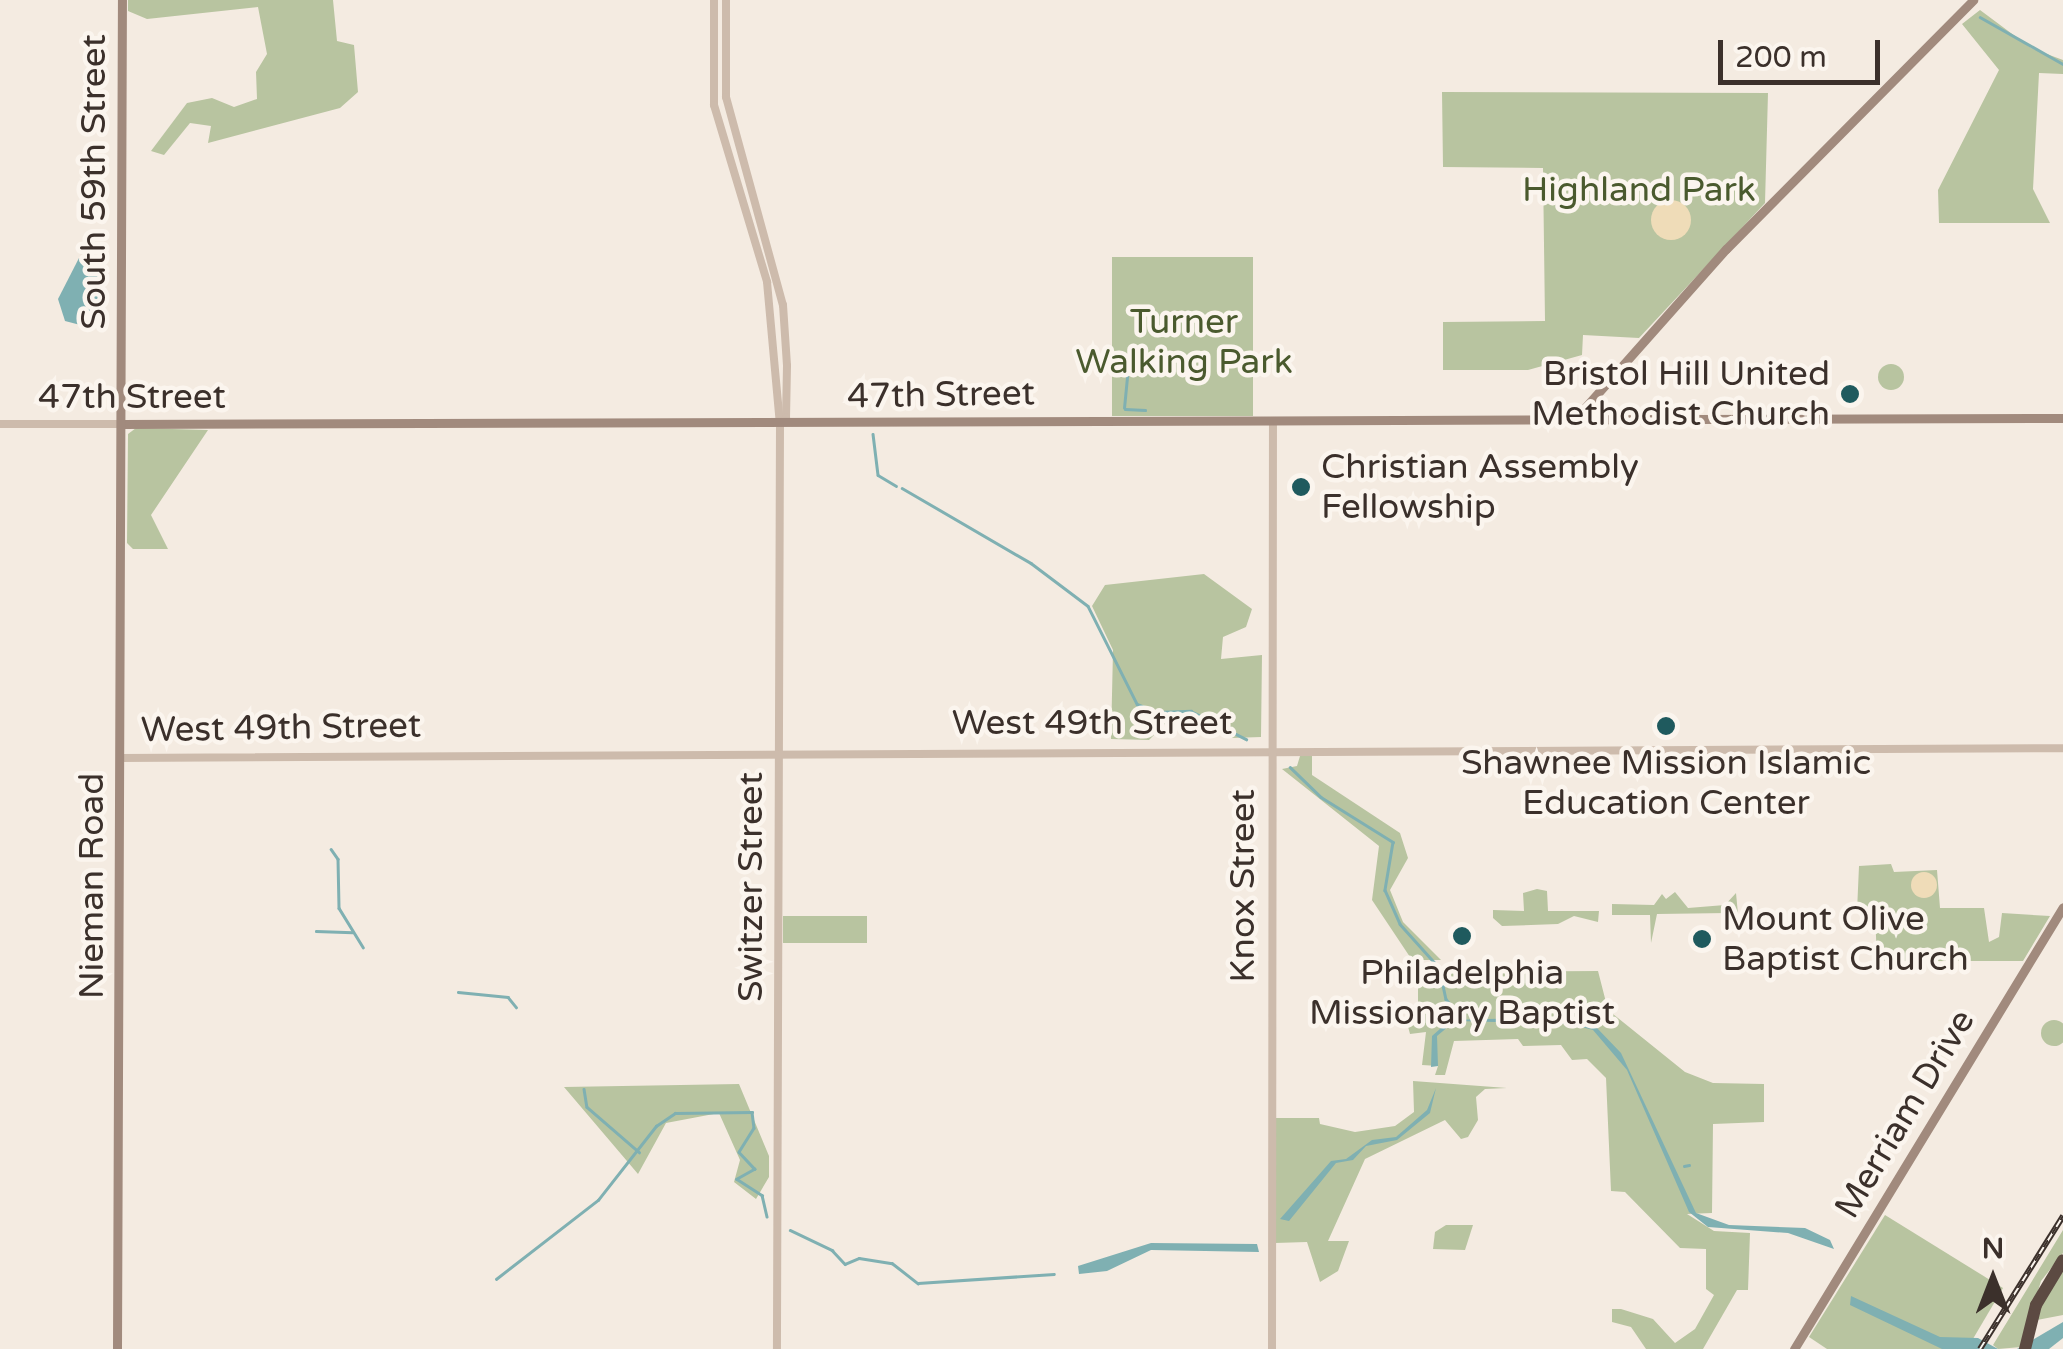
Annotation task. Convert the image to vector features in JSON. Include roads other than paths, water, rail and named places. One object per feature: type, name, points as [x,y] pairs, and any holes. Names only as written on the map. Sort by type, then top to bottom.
[{"type":"highway","points":[[2025,1349],[2033,1316],[2063,1260]]},
{"type":"main road","name":"South 59th Street","points":[[121,424],[122,0]]},
{"type":"main road","points":[[1574,420],[1726,250],[1973,0]]},
{"type":"main road","points":[[1592,400],[1597,420]]},
{"type":"main road","name":"47th Street","points":[[121,424],[2063,418]]},
{"type":"main road","name":"Nieman Road","points":[[117,1349],[121,424]]},
{"type":"main road","name":"Merriam Drive","points":[[1794,1349],[2063,907]]},
{"type":"street","points":[[714,0],[709,53],[714,105],[767,282],[780,424]]},
{"type":"street","points":[[726,0],[726,97],[783,305],[788,366],[786,418],[780,424]]},
{"type":"street","name":"Knox Street","points":[[1272,1349],[1274,422]]},
{"type":"street","name":"47th Street","points":[[0,424],[121,424]]},
{"type":"street","name":"Switzer Street","points":[[776,1349],[780,424]]},
{"type":"street","name":"West 49th Street","points":[[120,758],[779,750],[2063,748]]},
{"type":"water","points":[[79,258],[102,278],[101,312],[88,327],[65,321],[58,299]]},
{"type":"water","points":[[1565,1017],[1596,1027],[1621,1053],[1696,1213],[1729,1225],[1805,1228],[1830,1240],[1834,1249],[1788,1233],[1708,1227],[1689,1212],[1627,1070],[1593,1030],[1570,1024],[1455,1021],[1437,1036],[1438,1066],[1431,1067],[1432,1036],[1450,1020]]},
{"type":"water","points":[[1436,1088],[1430,1113],[1397,1140],[1366,1146],[1353,1160],[1336,1163],[1289,1221],[1280,1219],[1331,1161],[1346,1159],[1372,1140],[1396,1137],[1427,1110]]},
{"type":"water","points":[[1151,1243],[1257,1244],[1259,1252],[1151,1250],[1107,1271],[1079,1274],[1078,1266]]},
{"type":"water","points":[[1851,1296],[1940,1337],[1978,1338],[1998,1349],[1942,1349],[1850,1305]]},
{"type":"water","points":[[2063,1322],[2063,1338],[2049,1349],[2017,1349]]},
{"type":"waterway","points":[[1980,17],[2063,64]]},
{"type":"waterway","points":[[1124,408],[1128,367]]},
{"type":"waterway","points":[[1125,409],[1145,410]]},
{"type":"waterway","points":[[873,434],[878,475],[896,486]]},
{"type":"waterway","points":[[902,488],[1031,563],[1088,606],[1137,704],[1157,712],[1191,711],[1246,739]]},
{"type":"waterway","points":[[1290,767],[1321,797],[1393,842],[1385,890],[1400,924],[1434,962]]},
{"type":"waterway","points":[[331,849],[338,859],[339,908],[363,947]]},
{"type":"waterway","points":[[316,931],[352,932]]},
{"type":"waterway","points":[[1441,976],[1446,999],[1461,1018]]},
{"type":"waterway","points":[[458,992],[508,997],[516,1007]]},
{"type":"waterway","points":[[584,1089],[587,1107],[639,1152]]},
{"type":"waterway","points":[[496,1279],[598,1200],[656,1126],[675,1113],[752,1112],[754,1128],[739,1152],[755,1169],[737,1179],[762,1195],[767,1216]]},
{"type":"waterway","points":[[1684,1166],[1689,1165]]},
{"type":"waterway","points":[[790,1230],[832,1250],[845,1264],[859,1258],[892,1263],[918,1283],[1054,1274]]},
{"type":"railway","points":[[1980,1349],[2063,1216]]},
{"type":"place","name":"Bristol Hill United Methodist Church","points":[[1850,394]]},
{"type":"place","name":"Christian Assembly Fellowship","points":[[1301,487]]},
{"type":"place","name":"Shawnee Mission Islamic Education Center","points":[[1666,726]]},
{"type":"place","name":"Philadelphia Missionary Baptist","points":[[1462,936]]},
{"type":"place","name":"Mount Olive Baptist Church","points":[[1702,939]]},
{"type":"park label","name":"Highland Park","points":[[1639,190]]},
{"type":"park label","name":"Turner Walking Park","points":[[1184,342]]}]
